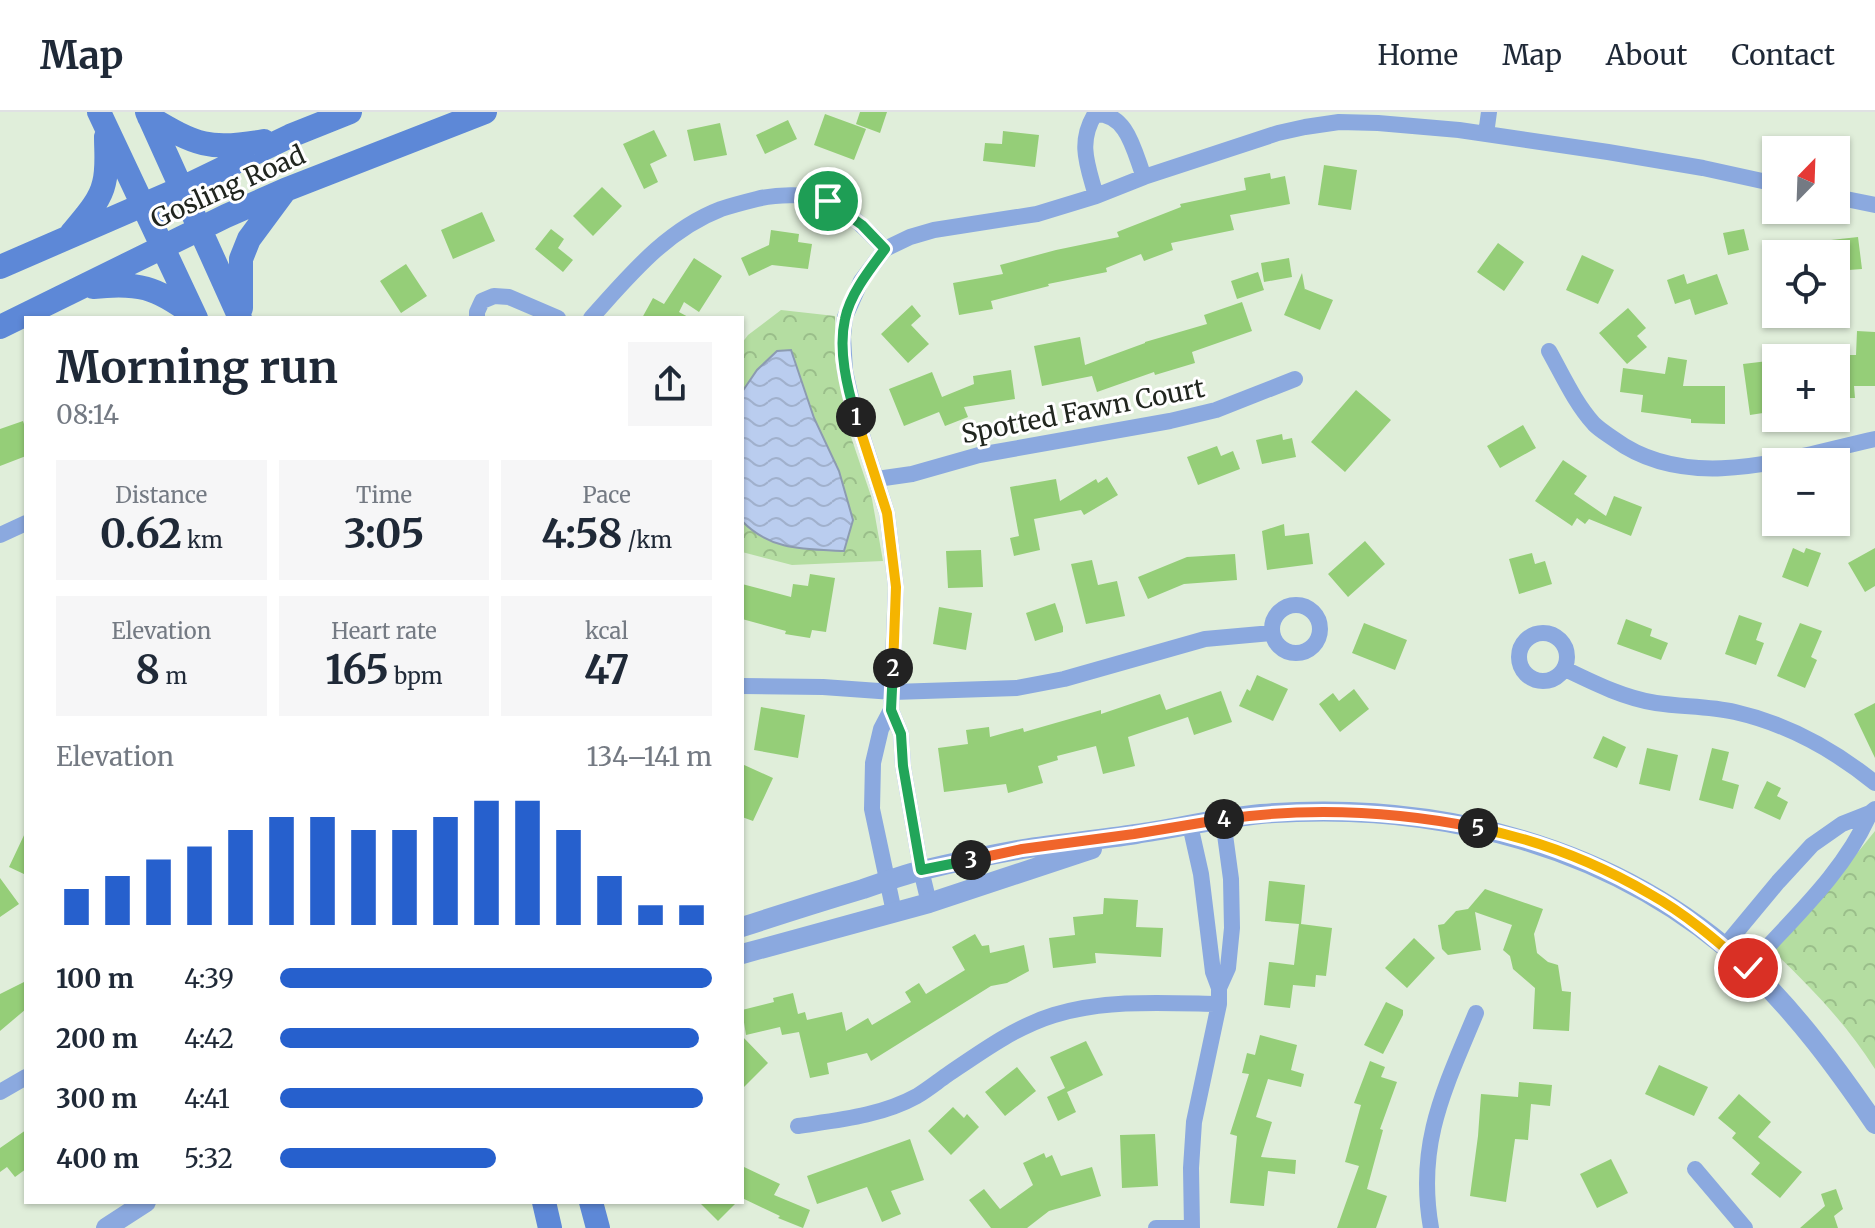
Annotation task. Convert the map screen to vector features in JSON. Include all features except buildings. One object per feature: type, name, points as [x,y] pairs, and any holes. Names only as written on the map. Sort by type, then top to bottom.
[{"type":"main road","name":"Gosling Road","points":[[0,267],[350,112]]},
{"type":"main road","name":"Gosling Road","points":[[0,327],[285,190],[485,112]]},
{"type":"main road","points":[[148,115],[181,136],[203,145],[241,145],[290,136]]},
{"type":"main road","points":[[148,115],[240,316]]},
{"type":"main road","points":[[103,119],[195,316]]},
{"type":"main road","points":[[70,235],[104,187],[107,163],[103,119]]},
{"type":"main road","points":[[241,316],[241,259],[249,239],[285,190]]},
{"type":"main road","points":[[75,290],[115,285],[144,286],[168,297],[193,316]]},
{"type":"main road","points":[[544,1204],[550,1228]]},
{"type":"main road","points":[[592,1204],[598,1228]]},
{"type":"street","points":[[1459,130],[1461,112]]},
{"type":"street","points":[[1486,134],[1489,112]]},
{"type":"street","points":[[1096,196],[1084,139],[1095,114],[1107,114],[1117,119],[1124,128],[1144,177]]},
{"type":"street","points":[[894,912],[872,809],[873,763],[881,729],[891,710],[893,692],[896,587],[887,513],[853,407],[845,371],[843,337],[845,317],[861,281],[885,249],[934,230],[1037,214],[1278,133],[1339,122],[1459,130],[1676,163],[1762,181]]},
{"type":"street","points":[[593,316],[636,268],[673,236],[721,209],[768,196],[791,195],[828,201],[862,225],[885,249]]},
{"type":"street","points":[[1850,200],[1875,205]]},
{"type":"street","points":[[477,316],[482,301],[494,296],[509,297],[553,316]]},
{"type":"street","points":[[1549,351],[1578,402],[1596,426],[1637,455],[1659,462],[1714,468],[1755,465],[1875,439]]},
{"type":"street","name":"Spotted Fawn Court","points":[[877,479],[912,474],[979,455],[1216,410],[1295,379]]},
{"type":"street","points":[[0,535],[24,524]]},
{"type":"street","points":[[744,686],[893,692],[1017,688],[1064,679],[1205,639],[1272,633]]},
{"type":"street","points":[[1565,669],[1631,697],[1654,703],[1731,711],[1782,726],[1813,740],[1875,783]]},
{"type":"street","points":[[891,710],[901,734],[903,766],[929,903]]},
{"type":"street","points":[[744,926],[921,870],[1022,849],[1258,814],[1321,811],[1414,817],[1500,833],[1577,858],[1651,894],[1683,915],[1748,968],[1805,1027],[1875,1124]]},
{"type":"street","points":[[1724,947],[1812,845],[1842,824],[1872,811]]},
{"type":"street","points":[[1748,968],[1822,885],[1860,836],[1872,811]]},
{"type":"street","points":[[1156,1228],[1192,1228],[1194,1122],[1219,996],[1228,968],[1232,928],[1231,879],[1223,820]]},
{"type":"street","points":[[1190,825],[1201,874],[1213,972],[1219,996]]},
{"type":"street","points":[[744,953],[929,903],[1134,834]]},
{"type":"street","points":[[798,1126],[897,1105],[917,1096],[987,1048],[1054,1015],[1090,1007],[1219,996]]},
{"type":"street","points":[[1431,1228],[1428,1151],[1433,1125],[1476,1013]]},
{"type":"street","points":[[0,1092],[24,1078]]},
{"type":"street","points":[[1695,1169],[1745,1228]]},
{"type":"street","points":[[118,1225],[144,1204]]},
{"type":"green space","points":[[781,310],[835,316],[835,360],[850,434],[872,499],[883,561],[792,565],[744,553],[744,340]]},
{"type":"green space","points":[[1875,831],[1875,1069],[1827,1006],[1772,950],[1820,899]]},
{"type":"water","points":[[791,350],[814,418],[839,471],[853,520],[844,551],[802,549],[777,543],[744,523],[744,389],[757,370],[777,351]]},
{"type":"route","points":[[828,201],[862,225],[885,249],[861,281],[845,317],[843,337],[845,371],[853,407],[887,513],[896,587],[891,710],[901,734],[903,766],[921,870],[1022,849],[1258,814],[1321,811],[1414,817],[1500,833],[1577,858],[1615,875],[1683,915],[1748,968]]}]
